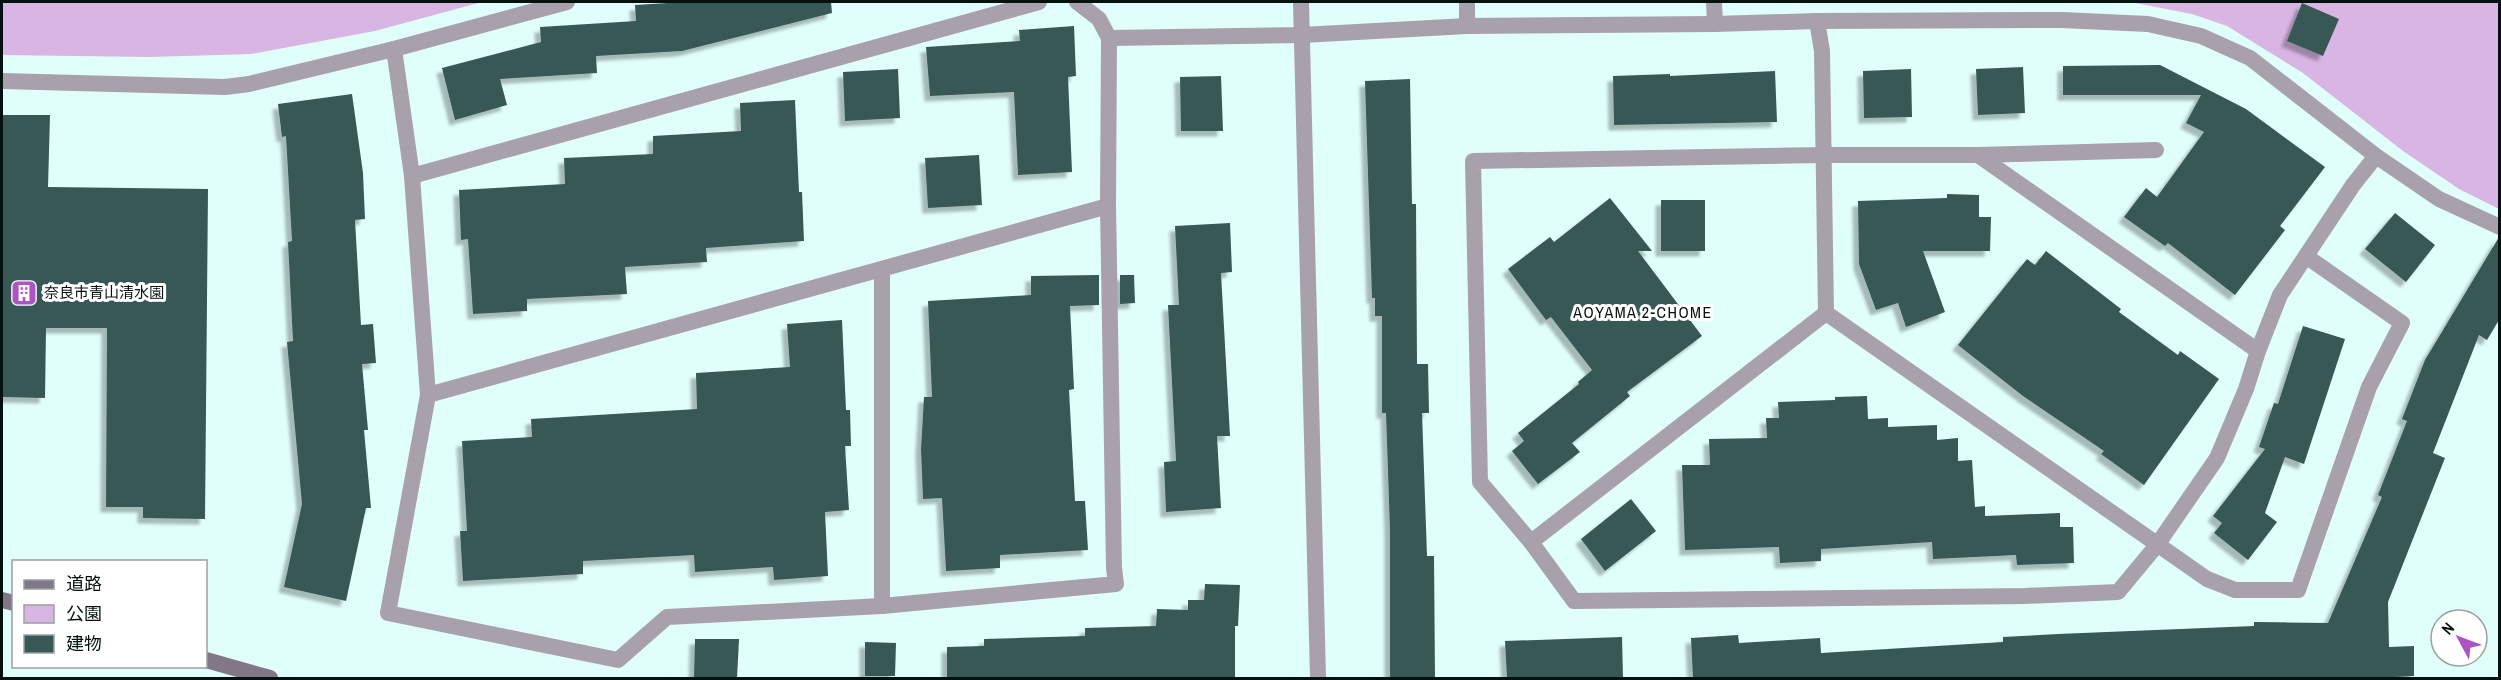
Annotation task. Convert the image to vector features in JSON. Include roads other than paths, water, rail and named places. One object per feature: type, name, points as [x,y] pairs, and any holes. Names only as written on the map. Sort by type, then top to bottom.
[{"type":"main road","points":[[207,660],[270,678]]},
{"type":"street","points":[[2,81],[225,87],[249,84],[394,50],[567,2]]},
{"type":"street","points":[[412,176],[1039,2]]},
{"type":"street","points":[[394,50],[412,176],[428,395],[388,613],[618,660],[667,617],[882,606],[1116,584],[1113,556],[1108,206],[1109,38],[1099,19],[1077,2]]},
{"type":"street","points":[[1301,2],[1318,678]]},
{"type":"street","points":[[1467,2],[1467,26]]},
{"type":"street","points":[[1714,2],[1715,24]]},
{"type":"street","points":[[1109,38],[1302,35],[1467,26],[1817,21],[2062,20],[2148,24],[2201,36],[2250,58],[2376,156],[2439,199],[2499,227]]},
{"type":"street","points":[[1817,21],[1822,51],[1826,313]]},
{"type":"street","points":[[2156,150],[1978,155],[1824,155],[1473,161],[1480,482],[1531,542],[1574,601],[2025,596],[2118,592],[2157,545],[2217,458],[2246,388],[2280,295],[2353,185],[2376,156]]},
{"type":"street","points":[[1978,155],[2258,351]]},
{"type":"street","points":[[428,395],[1108,206]]},
{"type":"street","points":[[1826,313],[2207,579],[2235,590],[2298,590],[2369,387],[2402,324],[2307,257]]},
{"type":"street","points":[[882,270],[882,606]]},
{"type":"street","points":[[1531,542],[1826,313]]},
{"type":"place","name":"奈良市青山清水園","points":[[24,293]]},
{"type":"district","name":"AOYAMA 2-CHOME","points":[[1643,312]]}]
